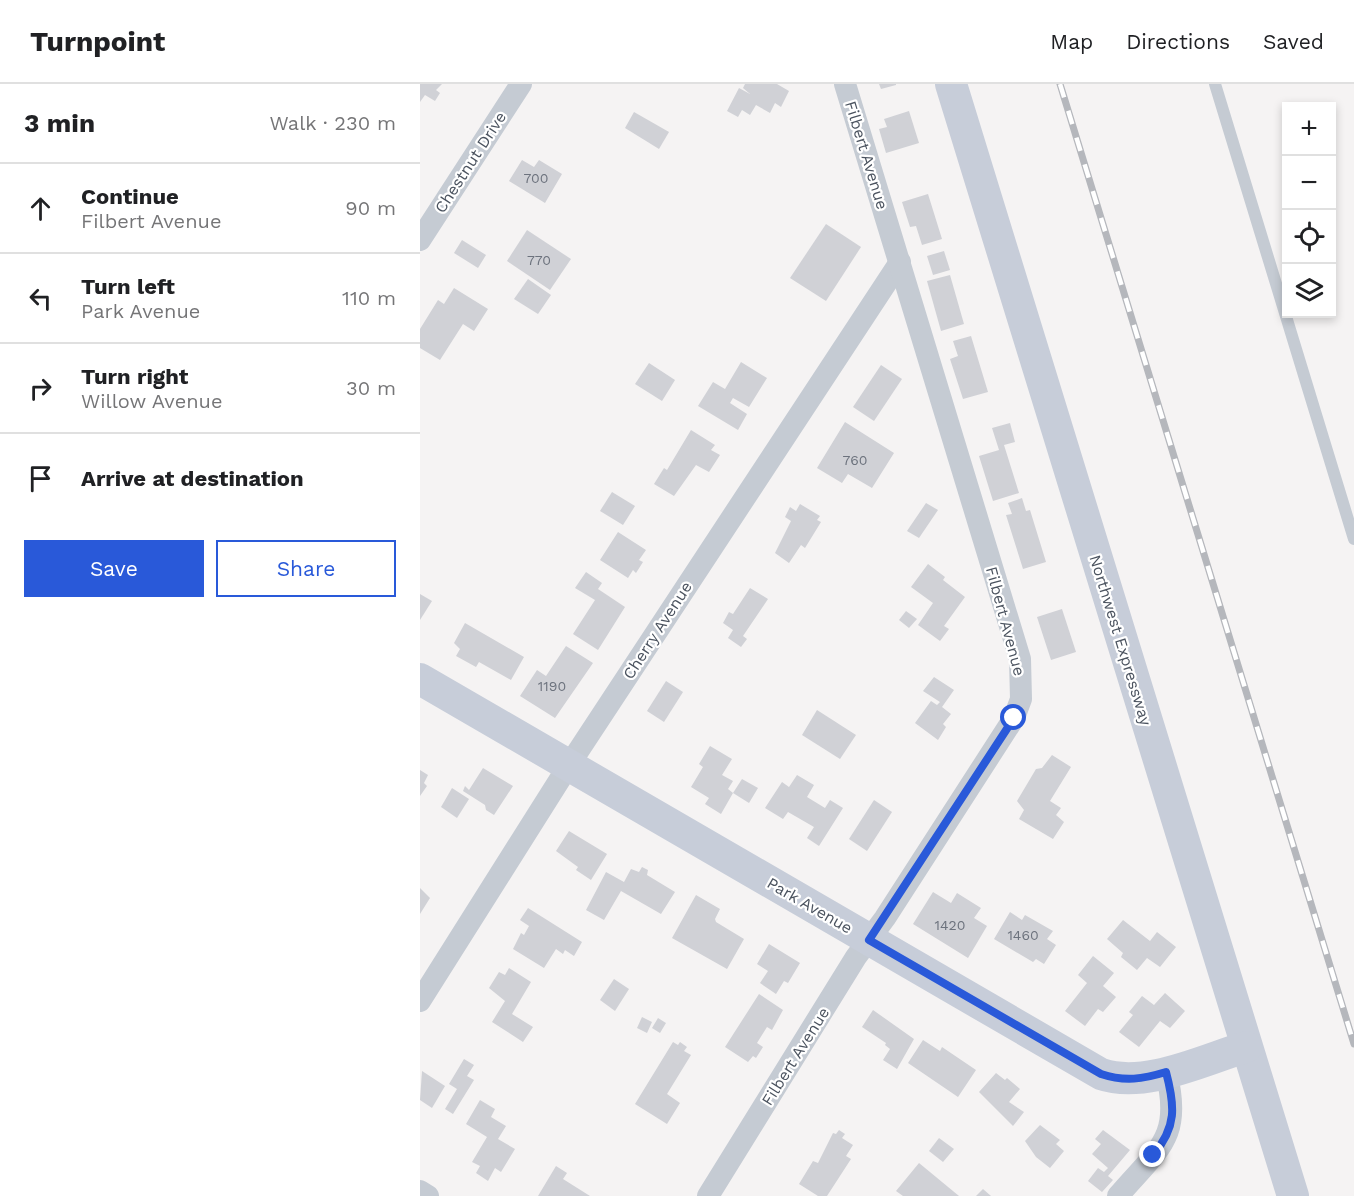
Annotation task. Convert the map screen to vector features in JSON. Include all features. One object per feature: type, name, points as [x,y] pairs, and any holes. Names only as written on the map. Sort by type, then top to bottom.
[{"type":"main road","name":"Northwest Expressway","points":[[951,84],[1293,1196]]},
{"type":"main road","name":"Park Avenue","points":[[420,679],[1101,1074],[1115,1079],[1136,1080],[1246,1047]]},
{"type":"street","name":"Chestnut Drive","points":[[420,240],[521,84]]},
{"type":"street","name":"Filbert Avenue","points":[[708,1196],[869,940],[1014,718],[1021,699],[1020,659],[845,84]]},
{"type":"street","name":"Cherry Avenue","points":[[420,1001],[569,765],[900,262]]},
{"type":"street","points":[[1118,1196],[1166,1140],[1173,1100],[1166,1072]]},
{"type":"street","points":[[420,1191],[428,1196]]},
{"type":"lane","points":[[1215,84],[1354,539]]},
{"type":"building","points":[[420,84],[442,84],[436,90],[440,93],[435,101],[425,95],[420,102]]},
{"type":"building","points":[[745,84],[777,84],[789,91],[781,107],[775,103],[770,113],[756,105],[750,115],[742,110],[738,117],[727,111],[739,88],[750,94],[743,88]]},
{"type":"building","points":[[879,84],[896,84],[896,85],[881,89]]},
{"type":"building","points":[[909,111],[919,143],[886,153],[879,129],[887,127],[884,119]]},
{"type":"building","points":[[634,112],[669,132],[659,149],[625,128]]},
{"type":"building","points":[[522,160],[534,167],[539,160],[562,174],[545,203],[509,181]]},
{"type":"building","points":[[928,194],[942,239],[922,245],[916,226],[910,227],[902,202]]},
{"type":"building","points":[[826,224],[861,247],[826,301],[790,278]]},
{"type":"building","points":[[527,230],[571,259],[550,290],[507,261]]},
{"type":"building","points":[[462,240],[486,255],[478,268],[454,253]]},
{"type":"building","points":[[944,251],[950,270],[933,275],[927,256]]},
{"type":"building","points":[[950,275],[964,324],[941,331],[927,281]]},
{"type":"building","points":[[528,279],[551,295],[538,314],[514,299]]},
{"type":"building","points":[[454,288],[488,309],[474,331],[463,324],[440,360],[420,348],[420,329],[438,300],[444,304]]},
{"type":"building","points":[[971,336],[988,392],[963,399],[950,359],[958,356],[953,341]]},
{"type":"building","points":[[741,362],[767,378],[749,407],[733,398],[730,403],[747,414],[738,430],[698,406],[713,382],[725,389]]},
{"type":"building","points":[[649,363],[675,380],[662,401],[635,384]]},
{"type":"building","points":[[881,365],[902,379],[874,421],[853,407]]},
{"type":"building","points":[[845,422],[894,453],[872,488],[848,474],[842,483],[817,468]]},
{"type":"building","points":[[1010,423],[1015,442],[1004,445],[1019,493],[993,501],[979,456],[999,450],[992,428]]},
{"type":"building","points":[[691,430],[715,445],[711,450],[720,455],[709,472],[696,465],[674,496],[654,484],[664,468],[667,470]]},
{"type":"building","points":[[612,492],[635,506],[623,525],[600,511]]},
{"type":"building","points":[[1022,498],[1026,511],[1030,510],[1046,562],[1023,569],[1006,515],[1012,514],[1008,503]]},
{"type":"building","points":[[926,503],[938,510],[919,538],[907,531]]},
{"type":"building","points":[[800,504],[820,516],[817,520],[821,522],[805,548],[801,545],[789,563],[775,553],[791,521],[785,517],[790,507],[796,511]]},
{"type":"building","points":[[618,532],[646,550],[639,560],[643,562],[636,573],[633,570],[628,578],[600,560]]},
{"type":"building","points":[[928,564],[945,577],[943,580],[965,597],[944,626],[949,629],[940,641],[918,625],[933,603],[911,587]]},
{"type":"building","points":[[586,572],[602,583],[598,589],[625,607],[598,650],[573,634],[595,600],[575,588]]},
{"type":"building","points":[[750,588],[768,599],[743,636],[747,639],[741,647],[728,638],[733,630],[723,623],[729,612],[733,614]]},
{"type":"building","points":[[420,594],[432,601],[420,620]]},
{"type":"building","points":[[1062,609],[1076,652],[1051,660],[1037,617]]},
{"type":"building","points":[[906,611],[917,619],[909,628],[899,620]]},
{"type":"building","points":[[465,623],[524,657],[511,680],[479,662],[476,667],[456,656],[460,649],[454,643]]},
{"type":"building","points":[[566,646],[593,663],[555,718],[520,696],[537,670],[546,676]]},
{"type":"building","points":[[934,677],[954,690],[942,707],[951,714],[943,724],[946,727],[938,740],[915,723],[931,701],[937,705],[940,702],[923,691]]},
{"type":"building","points":[[666,681],[683,692],[664,722],[647,711]]},
{"type":"building","points":[[817,710],[856,735],[840,759],[802,735]]},
{"type":"building","points":[[710,746],[732,759],[722,775],[733,781],[728,789],[733,793],[721,814],[705,804],[709,798],[691,787],[703,767],[699,764]]},
{"type":"building","points":[[1052,755],[1071,767],[1050,801],[1061,808],[1056,815],[1064,822],[1053,839],[1019,819],[1024,810],[1017,801],[1036,769],[1042,768]]},
{"type":"building","points":[[483,768],[513,786],[494,815],[486,810],[485,805],[463,791],[465,786],[469,790]]},
{"type":"building","points":[[420,770],[428,775],[424,783],[427,786],[420,796]]},
{"type":"building","points":[[797,775],[814,785],[807,797],[825,808],[830,800],[843,808],[819,846],[807,838],[814,827],[788,812],[783,819],[765,808],[782,782],[789,787]]},
{"type":"building","points":[[742,779],[758,788],[749,803],[733,793]]},
{"type":"building","points":[[452,788],[469,799],[457,818],[441,807]]},
{"type":"building","points":[[874,800],[892,812],[867,851],[849,839]]},
{"type":"building","points":[[569,831],[607,854],[591,880],[576,870],[578,867],[556,851]]},
{"type":"building","points":[[642,867],[648,870],[647,875],[675,892],[661,914],[621,891],[604,920],[586,910],[606,872],[624,882],[631,869],[639,872]]},
{"type":"building","points":[[420,888],[430,898],[420,914]]},
{"type":"building","points":[[933,892],[951,903],[957,893],[981,908],[974,918],[987,926],[968,958],[913,924]]},
{"type":"building","points":[[696,895],[720,909],[715,919],[716,922],[744,939],[727,969],[672,938]]},
{"type":"building","points":[[528,908],[582,942],[574,956],[565,950],[563,954],[556,949],[544,968],[513,949],[521,933],[524,935],[529,926],[520,920]]},
{"type":"building","points":[[1010,912],[1022,920],[1025,915],[1053,931],[1047,939],[1056,945],[1044,964],[1036,959],[1033,962],[994,939]]},
{"type":"building","points":[[1123,920],[1150,941],[1157,932],[1176,947],[1160,967],[1147,958],[1137,970],[1121,957],[1123,953],[1107,939]]},
{"type":"building","points":[[769,944],[800,963],[788,983],[784,981],[776,994],[760,983],[768,971],[757,964]]},
{"type":"building","points":[[1093,956],[1114,973],[1103,986],[1116,997],[1103,1012],[1098,1009],[1085,1026],[1065,1011],[1087,983],[1078,975]]},
{"type":"building","points":[[509,968],[531,982],[512,1014],[533,1027],[523,1042],[492,1022],[505,1001],[489,988],[499,972],[505,975]]},
{"type":"building","points":[[614,979],[629,989],[615,1011],[600,1000]]},
{"type":"building","points":[[1165,993],[1185,1011],[1170,1028],[1160,1021],[1139,1047],[1119,1032],[1133,1015],[1129,1012],[1142,996],[1154,1005]]},
{"type":"building","points":[[759,994],[783,1010],[772,1030],[767,1027],[757,1043],[763,1047],[756,1058],[753,1056],[748,1062],[725,1047]]},
{"type":"building","points":[[873,1010],[914,1039],[897,1069],[883,1060],[890,1049],[885,1045],[886,1043],[862,1027]]},
{"type":"building","points":[[642,1017],[652,1022],[647,1033],[637,1028]]},
{"type":"building","points":[[658,1018],[666,1023],[660,1033],[652,1028]]},
{"type":"building","points":[[923,1040],[940,1051],[942,1047],[976,1070],[958,1097],[908,1063]]},
{"type":"building","points":[[673,1042],[678,1045],[680,1042],[687,1047],[684,1051],[691,1055],[667,1094],[680,1103],[667,1124],[635,1104]]},
{"type":"building","points":[[464,1059],[474,1065],[467,1076],[474,1080],[453,1114],[445,1109],[457,1089],[449,1084]]},
{"type":"building","points":[[422,1071],[445,1086],[432,1108],[420,1100]]},
{"type":"building","points":[[996,1073],[1005,1080],[1007,1078],[1020,1089],[1009,1102],[1024,1112],[1013,1126],[979,1092]]},
{"type":"building","points":[[480,1100],[495,1109],[491,1117],[506,1126],[498,1139],[515,1149],[501,1172],[495,1168],[488,1181],[476,1173],[480,1166],[472,1162],[487,1137],[466,1124]]},
{"type":"building","points":[[1040,1125],[1060,1140],[1056,1144],[1064,1151],[1050,1168],[1036,1157],[1025,1141]]},
{"type":"building","points":[[839,1130],[845,1134],[842,1138],[853,1145],[846,1156],[851,1159],[827,1196],[818,1196],[799,1184],[813,1161],[818,1163],[833,1133],[836,1134]]},
{"type":"building","points":[[1103,1130],[1130,1150],[1108,1176],[1113,1180],[1102,1192],[1088,1181],[1098,1168],[1104,1172],[1108,1168],[1092,1154],[1101,1144],[1095,1139]]},
{"type":"building","points":[[939,1138],[954,1149],[943,1162],[929,1151]]},
{"type":"building","points":[[919,1163],[959,1196],[903,1196],[896,1191]]},
{"type":"building","points":[[556,1166],[567,1173],[563,1179],[590,1196],[538,1196]]},
{"type":"building","points":[[983,1189],[991,1196],[976,1196]]},
{"type":"railway","points":[[1060,84],[1354,1044]]},
{"type":"route","points":[[1014,718],[869,940],[1101,1074],[1115,1079],[1136,1080],[1166,1072],[1173,1100],[1172,1118],[1166,1140],[1153,1155]]}]
